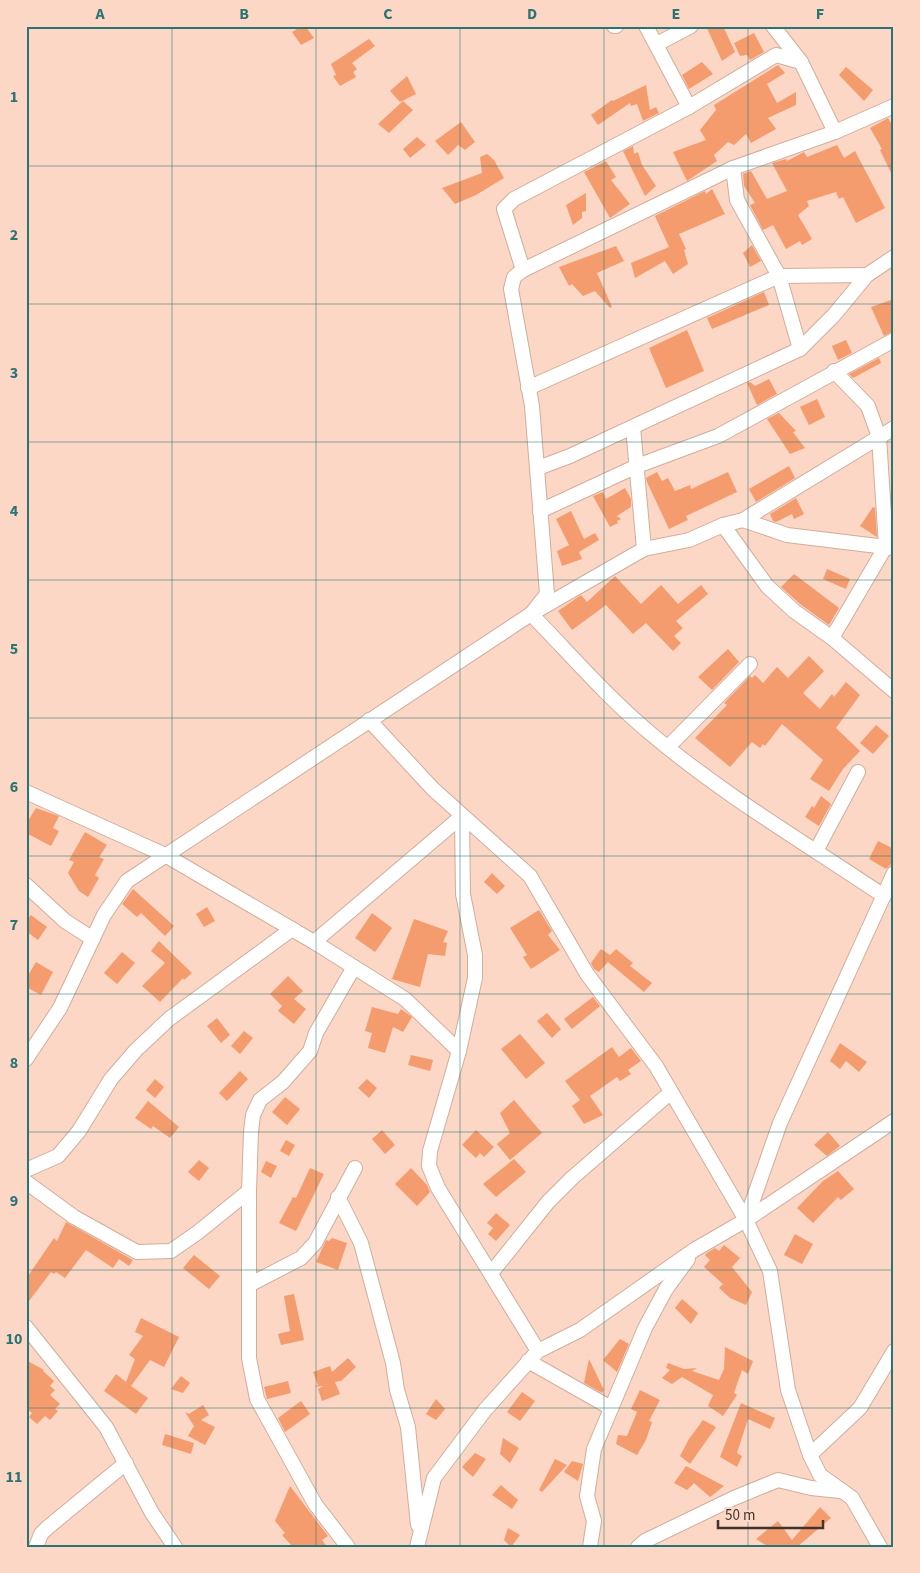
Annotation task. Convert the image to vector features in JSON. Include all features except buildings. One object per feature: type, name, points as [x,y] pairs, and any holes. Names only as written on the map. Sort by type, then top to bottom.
[{"type":"street","points":[[646,26],[689,107]]},
{"type":"street","points":[[657,44],[691,26]]},
{"type":"street","points":[[773,26],[801,62],[835,132]]},
{"type":"street","points":[[524,270],[504,209],[514,198],[689,107],[776,55],[801,62]]},
{"type":"street","points":[[532,614],[547,594],[538,468],[528,388],[511,289],[514,277],[524,270],[734,168],[835,132],[894,106]]},
{"type":"street","points":[[734,168],[736,200],[779,276],[800,350]]},
{"type":"street","points":[[538,468],[570,456],[800,350],[834,315],[867,275],[894,257]]},
{"type":"street","points":[[528,388],[779,276],[867,275]]},
{"type":"street","points":[[540,511],[637,466],[718,436],[834,371],[894,340]]},
{"type":"street","points":[[832,638],[890,547],[879,437],[868,406],[834,371]]},
{"type":"street","points":[[633,427],[644,549]]},
{"type":"street","points":[[27,1053],[60,1008],[104,915],[127,881],[532,614],[644,549],[689,540],[723,525],[743,520],[894,428]]},
{"type":"street","points":[[743,520],[787,535],[890,547]]},
{"type":"street","points":[[723,525],[767,586],[794,611],[832,638],[894,691]]},
{"type":"street","points":[[532,614],[615,702],[668,747],[715,784],[884,896]]},
{"type":"street","points":[[668,747],[750,664]]},
{"type":"street","points":[[369,720],[433,789],[530,876],[561,925],[588,974],[656,1066],[670,1094],[746,1220],[770,1271],[788,1390],[810,1455],[820,1476],[852,1498],[880,1547]]},
{"type":"street","points":[[816,851],[858,772]]},
{"type":"street","points":[[26,792],[165,855],[314,942],[405,999],[459,1051]]},
{"type":"street","points":[[314,942],[462,816]]},
{"type":"street","points":[[462,816],[463,894],[475,955],[475,978],[459,1051],[430,1151],[429,1166],[438,1188],[492,1272],[538,1351]]},
{"type":"street","points":[[746,1220],[780,1123],[894,873]]},
{"type":"street","points":[[26,884],[65,922],[93,939]]},
{"type":"street","points":[[26,1170],[58,1156],[79,1131],[111,1079],[136,1050],[169,1019],[292,929]]},
{"type":"street","points":[[348,1547],[315,1504],[257,1399],[249,1358],[248,1191],[253,1115],[260,1100],[283,1082],[310,1051],[316,1033],[354,967]]},
{"type":"street","points":[[492,1272],[548,1202],[566,1184],[670,1094]]},
{"type":"street","points":[[418,1540],[434,1478],[485,1410],[538,1351],[580,1330],[694,1250],[746,1220],[894,1121]]},
{"type":"street","points":[[249,1285],[301,1258],[315,1243],[355,1168]]},
{"type":"street","points":[[26,1182],[74,1217],[137,1252],[171,1251],[248,1191]]},
{"type":"street","points":[[338,1197],[361,1243],[393,1363],[397,1390],[408,1427],[418,1540]]},
{"type":"street","points":[[590,1547],[594,1522],[587,1496],[594,1449],[649,1321],[666,1289],[694,1250]]},
{"type":"street","points":[[26,1327],[106,1427],[152,1513],[175,1547]]},
{"type":"street","points":[[810,1455],[860,1408],[894,1351]]},
{"type":"street","points":[[528,1361],[611,1408]]},
{"type":"street","points":[[36,1547],[41,1534],[47,1528],[126,1463]]},
{"type":"street","points":[[638,1547],[645,1541],[734,1498],[778,1480],[810,1488],[841,1491]]}]
